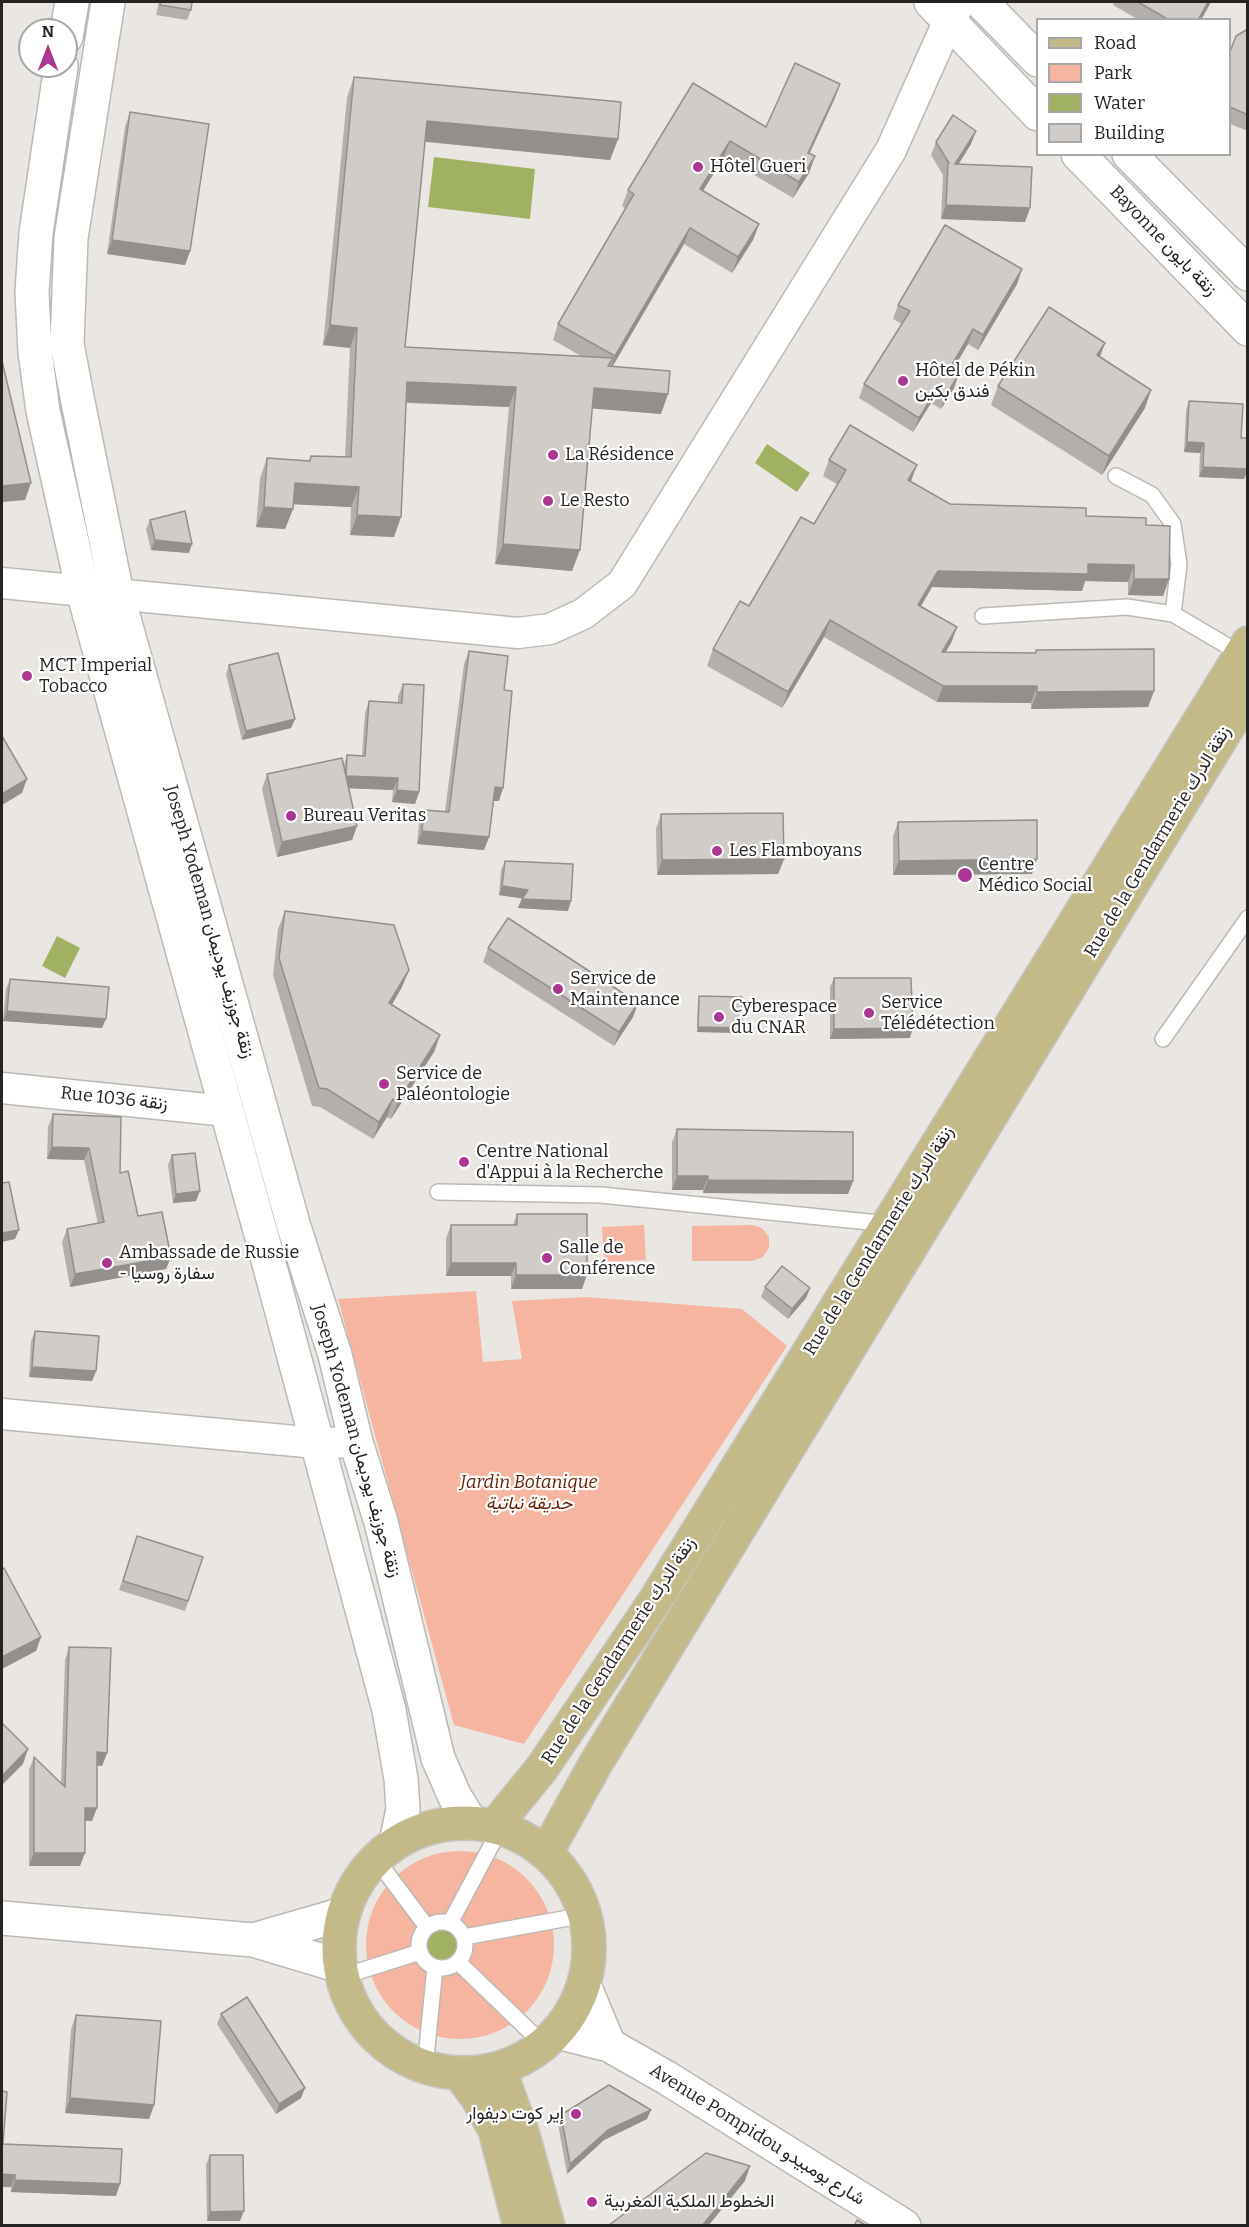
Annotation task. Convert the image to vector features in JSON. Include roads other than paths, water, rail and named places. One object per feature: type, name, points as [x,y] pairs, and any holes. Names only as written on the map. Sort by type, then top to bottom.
[{"type":"main road","name":"Rue de la Gendarmerie زنقة الدرك","points":[[488,1826],[542,1768],[656,1599],[890,1224],[1244,648]]},
{"type":"main road","name":"Rue de la Gendarmerie زنقة الدرك","points":[[546,1852],[596,1763],[1248,694]]},
{"type":"main road","points":[[488,1826],[533,1843],[546,1852],[575,1889],[585,1915],[589,1937],[589,1960],[584,1984],[575,2007],[550,2038],[536,2051],[500,2068],[459,2073],[425,2068],[402,2058],[381,2042],[363,2023],[350,2002],[341,1972],[338,1947],[343,1914],[356,1884],[386,1851],[432,1827],[488,1826]]},
{"type":"main road","points":[[500,2068],[522,2132],[548,2226]]},
{"type":"main road","points":[[459,2073],[477,2097],[495,2130],[520,2226]]},
{"type":"street","points":[[69,18],[72,2]]},
{"type":"street","name":"Joseph Yodeman زنقة جوزيف يوديمان","points":[[108,2],[71,238],[68,344],[117,594],[294,1227],[334,1355],[356,1442],[381,1521],[438,1758],[455,1797],[488,1826]]},
{"type":"street","points":[[981,2],[1036,58]]},
{"type":"street","points":[[2,583],[518,633],[550,629],[583,614],[622,584],[885,160],[947,8],[1035,107]]},
{"type":"street","name":"Joseph Yodeman زنقة جوزيف يوديمان","points":[[59,78],[36,233],[32,292],[35,352],[43,411],[83,591],[389,1710],[401,1779],[403,1809],[386,1851]]},
{"type":"street","name":"Bayonne زنقة بايون","points":[[1132,156],[1248,274]]},
{"type":"street","name":"Bayonne زنقة بايون","points":[[1100,162],[1248,329]]},
{"type":"street","name":"Rue 1036 زنقة","points":[[2,1088],[227,1111]]},
{"type":"street","points":[[2,1414],[317,1443],[356,1442]]},
{"type":"street","points":[[253,1940],[343,1914]]},
{"type":"street","points":[[2,1918],[253,1940],[341,1972]]},
{"type":"street","points":[[584,1984],[609,2045]]},
{"type":"street","name":"Avenue Pompidou شارع بومبيدو","points":[[550,2038],[609,2045],[667,2078],[904,2226]]},
{"type":"lane","points":[[1116,476],[1152,495],[1173,524],[1179,564],[1173,614]]},
{"type":"lane","points":[[983,616],[1127,606],[1173,614],[1244,648]]},
{"type":"lane","points":[[1163,1039],[1248,918]]},
{"type":"lane","points":[[438,1192],[601,1195],[890,1224]]},
{"type":"lane","points":[[450,1923],[488,1826]]},
{"type":"lane","points":[[386,1851],[427,1927]]},
{"type":"lane","points":[[465,1937],[585,1915]]},
{"type":"lane","points":[[434,1923],[450,1923],[457,1926],[465,1937],[464,1955],[458,1962],[443,1968],[435,1967],[429,1964],[420,1952],[421,1935],[427,1927],[434,1923]]},
{"type":"lane","points":[[341,1972],[420,1952]]},
{"type":"lane","points":[[458,1962],[550,2038]]},
{"type":"lane","points":[[425,2068],[435,1967]]},
{"type":"water","points":[[434,157],[535,169],[530,219],[428,207]]},
{"type":"water","points":[[767,444],[810,473],[797,492],[755,463]]},
{"type":"water","points":[[57,936],[80,948],[65,978],[42,966]]},
{"type":"water","points":[[443,1929],[454,1934],[459,1945],[454,1956],[443,1961],[432,1956],[427,1945],[432,1934]]},
{"type":"place","name":"Hôtel Gueri","points":[[698,167]]},
{"type":"place","name":"Hôtel de Pékin فندق بكين","points":[[903,381]]},
{"type":"place","name":"La Résidence","points":[[553,455]]},
{"type":"place","name":"Le Resto","points":[[548,501]]},
{"type":"place","name":"MCT Imperial Tobacco","points":[[27,676]]},
{"type":"place","name":"Bureau Veritas","points":[[291,816]]},
{"type":"place","name":"Les Flamboyans","points":[[717,851]]},
{"type":"place","name":"Centre Médico Social","points":[[965,875]]},
{"type":"place","name":"Service de Maintenance","points":[[558,989]]},
{"type":"place","name":"Service Télédétection","points":[[869,1013]]},
{"type":"place","name":"Cyberespace du CNAR","points":[[719,1017]]},
{"type":"place","name":"Service de Paléontologie","points":[[384,1084]]},
{"type":"place","name":"Centre National d'Appui à la Recherche","points":[[464,1162]]},
{"type":"place","name":"Salle de Conférence","points":[[547,1258]]},
{"type":"place","name":"Ambassade de Russie - سفارة روسيا","points":[[107,1263]]},
{"type":"place","name":"إير كوت ديفوار","points":[[576,2114]]},
{"type":"place","name":"الخطوط الملكية المغربية","points":[[592,2202]]},
{"type":"park label","name":"Jardin Botanique حديقة نباتية","points":[[529,1493]]}]
